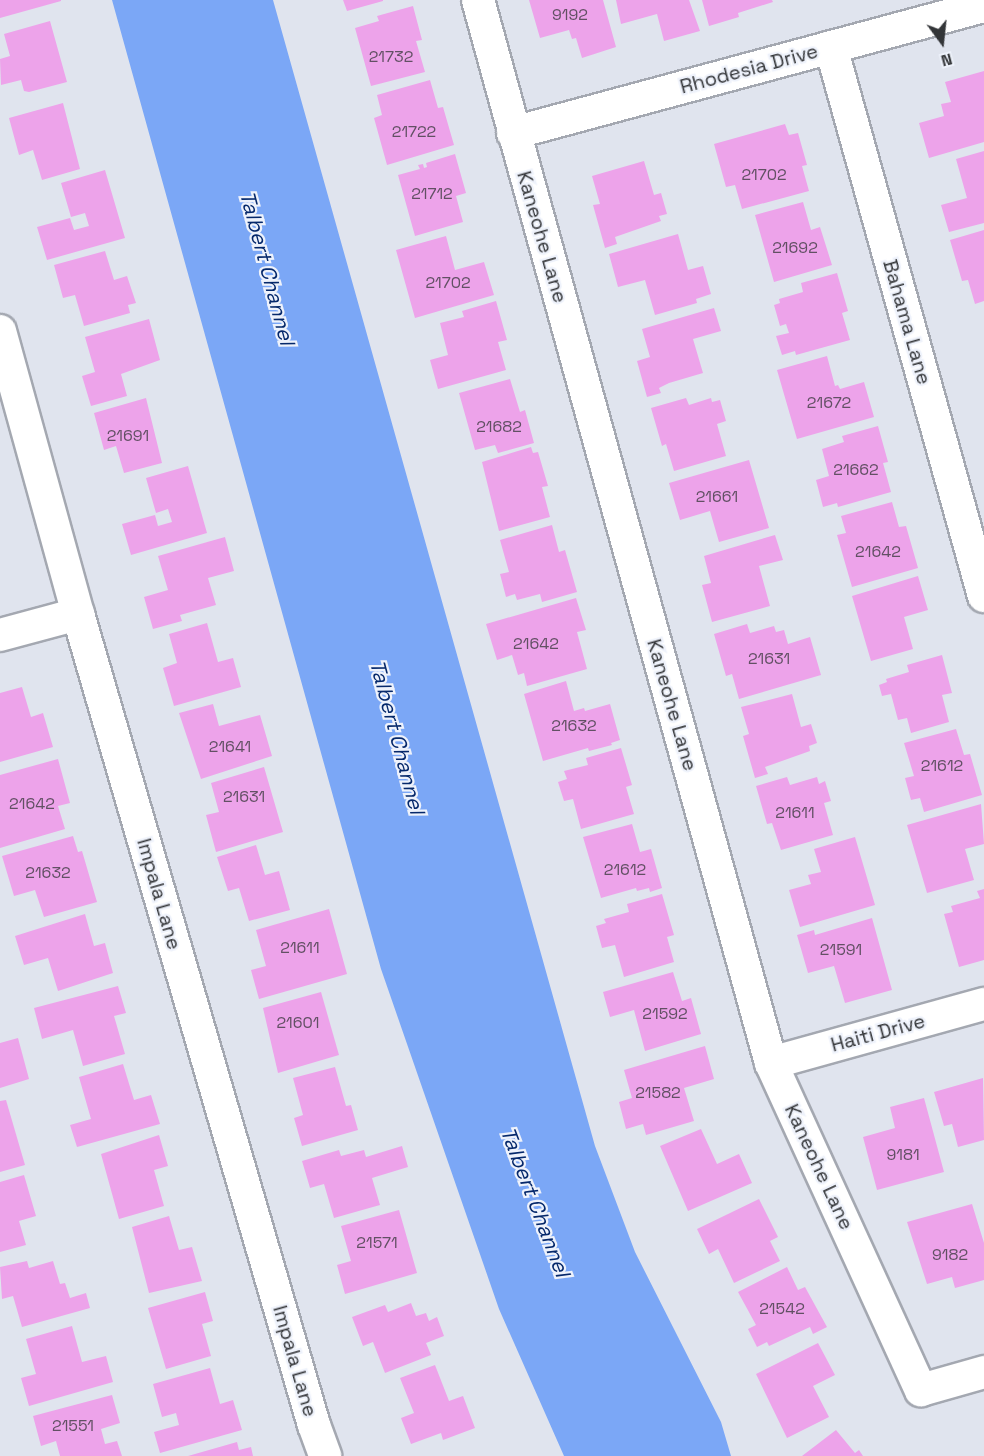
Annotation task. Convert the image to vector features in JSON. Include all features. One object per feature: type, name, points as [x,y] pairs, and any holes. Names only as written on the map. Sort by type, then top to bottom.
[{"type":"street","name":"Kaneohe Lane","points":[[478,0],[771,1063],[921,1389],[984,1372]]},
{"type":"street","name":"Rhodesia Drive","points":[[513,133],[984,6]]},
{"type":"street","name":"Bahama Lane","points":[[831,47],[984,596]]},
{"type":"street","name":"Impala Lane","points":[[0,331],[78,614],[314,1425],[326,1456]]},
{"type":"street","points":[[0,635],[78,614]]},
{"type":"street","name":"Haiti Drive","points":[[771,1063],[984,1004]]},
{"type":"water","name":"Talbert Channel","points":[[112,0],[273,0],[595,1146],[635,1252],[721,1422],[731,1456],[564,1456],[499,1309],[381,969]]},
{"type":"building","points":[[0,0],[61,0],[61,1],[0,18]]},
{"type":"building","points":[[343,0],[383,0],[383,1],[347,11]]},
{"type":"building","points":[[529,0],[603,0],[616,47],[582,58],[576,38],[572,39],[569,30],[540,38]]},
{"type":"building","points":[[616,0],[689,0],[700,31],[664,41],[657,14],[621,24]]},
{"type":"building","points":[[702,0],[772,0],[773,2],[738,13],[739,17],[709,26]]},
{"type":"building","points":[[413,6],[422,40],[416,41],[425,72],[371,86],[355,28],[379,21],[377,16]]},
{"type":"building","points":[[50,21],[67,82],[29,92],[24,91],[21,80],[1,85],[0,59],[10,56],[4,34]]},
{"type":"building","points":[[984,71],[984,142],[929,158],[919,123],[944,116],[941,104],[951,102],[945,82]]},
{"type":"building","points":[[430,80],[438,108],[443,107],[454,145],[387,165],[374,118],[382,115],[377,95]]},
{"type":"building","points":[[63,103],[80,169],[42,180],[33,150],[19,155],[9,118]]},
{"type":"building","points":[[785,124],[789,135],[798,133],[807,165],[802,166],[809,191],[742,209],[735,185],[726,187],[714,144]]},
{"type":"building","points":[[984,151],[984,223],[949,232],[941,205],[967,198],[956,159]]},
{"type":"building","points":[[455,154],[466,193],[456,196],[463,222],[415,236],[398,175],[420,169],[418,165],[423,164],[424,168],[427,167],[426,163]]},
{"type":"building","points":[[644,161],[654,195],[661,193],[667,214],[659,216],[661,221],[615,237],[617,244],[605,248],[593,205],[600,204],[592,176]]},
{"type":"building","points":[[105,170],[125,238],[47,260],[37,227],[70,218],[74,230],[89,226],[85,213],[71,217],[61,183]]},
{"type":"building","points":[[803,202],[811,230],[820,227],[832,265],[774,282],[755,215]]},
{"type":"building","points":[[984,230],[984,301],[975,304],[968,280],[962,281],[950,240]]},
{"type":"building","points":[[678,234],[688,270],[703,266],[711,294],[696,299],[697,303],[655,315],[645,280],[618,287],[609,254]]},
{"type":"building","points":[[446,236],[455,270],[484,262],[494,295],[415,318],[396,250]]},
{"type":"building","points":[[105,251],[114,280],[127,276],[136,303],[128,305],[130,313],[84,326],[75,295],[63,298],[54,265]]},
{"type":"building","points":[[837,273],[848,311],[842,313],[850,340],[796,355],[795,351],[782,355],[776,336],[789,333],[786,324],[780,326],[774,305],[780,303],[779,299],[803,292],[801,283]]},
{"type":"building","points":[[496,301],[507,340],[498,342],[506,370],[438,389],[430,360],[448,355],[440,323],[464,317],[462,311]]},
{"type":"building","points":[[714,308],[721,331],[693,339],[703,373],[669,383],[659,388],[661,393],[647,397],[637,361],[650,357],[642,329]]},
{"type":"building","points":[[149,319],[160,360],[121,374],[127,396],[91,406],[82,376],[95,372],[85,337]]},
{"type":"building","points":[[827,356],[835,386],[838,385],[840,389],[864,382],[874,417],[797,439],[777,370]]},
{"type":"building","points":[[510,379],[520,412],[525,410],[534,443],[498,453],[495,445],[475,450],[459,393]]},
{"type":"building","points":[[146,398],[162,463],[124,473],[116,446],[104,450],[94,413]]},
{"type":"building","points":[[686,398],[689,405],[711,398],[712,402],[720,400],[726,421],[717,424],[726,456],[674,471],[666,444],[662,446],[651,408]]},
{"type":"building","points":[[878,426],[888,462],[883,463],[891,492],[838,507],[837,503],[823,507],[816,480],[829,476],[822,449],[844,442],[842,436]]},
{"type":"building","points":[[531,447],[533,453],[538,452],[548,486],[542,487],[550,517],[499,531],[482,462]]},
{"type":"building","points":[[749,460],[769,528],[719,542],[710,511],[680,520],[669,483]]},
{"type":"building","points":[[188,466],[207,533],[131,555],[122,524],[155,515],[158,526],[172,522],[168,509],[156,513],[146,478]]},
{"type":"building","points":[[892,502],[899,527],[906,526],[918,568],[852,587],[837,535],[846,533],[841,516]]},
{"type":"building","points":[[552,525],[559,552],[565,550],[577,592],[542,602],[540,594],[517,600],[515,594],[506,597],[500,574],[509,572],[500,540]]},
{"type":"building","points":[[775,535],[783,560],[759,566],[770,606],[712,622],[702,585],[711,583],[704,556]]},
{"type":"building","points":[[225,537],[234,571],[208,578],[216,605],[180,615],[182,621],[153,629],[144,597],[168,590],[158,556]]},
{"type":"building","points":[[918,576],[928,610],[904,617],[913,649],[871,661],[852,596]]},
{"type":"building","points":[[576,598],[586,630],[577,632],[587,669],[527,686],[524,673],[518,675],[512,655],[497,660],[486,624]]},
{"type":"building","points":[[207,623],[218,662],[233,658],[241,687],[174,706],[163,668],[177,663],[169,634]]},
{"type":"building","points":[[747,624],[750,633],[774,626],[776,632],[784,630],[788,644],[810,637],[821,675],[739,699],[732,674],[726,676],[714,634]]},
{"type":"building","points":[[942,655],[952,693],[942,695],[949,722],[911,733],[907,718],[898,720],[891,694],[882,696],[879,685],[887,682],[886,679],[909,672],[907,665]]},
{"type":"building","points":[[566,681],[574,711],[584,708],[585,711],[610,704],[620,740],[611,743],[612,745],[589,751],[588,748],[543,761],[524,694]]},
{"type":"building","points":[[22,687],[31,717],[43,713],[53,747],[0,762],[0,693]]},
{"type":"building","points":[[792,694],[801,727],[811,724],[817,743],[809,746],[810,751],[765,767],[768,774],[755,778],[743,736],[749,734],[741,707]]},
{"type":"building","points":[[213,704],[219,726],[260,715],[272,756],[201,779],[179,713]]},
{"type":"building","points":[[956,729],[964,755],[970,754],[982,795],[924,812],[920,798],[911,800],[905,778],[914,776],[904,743]]},
{"type":"building","points":[[621,748],[632,785],[626,787],[634,814],[581,829],[573,799],[564,801],[558,782],[567,779],[564,771],[588,765],[586,758]]},
{"type":"building","points":[[58,759],[70,803],[58,806],[65,829],[0,848],[0,775]]},
{"type":"building","points":[[264,767],[283,832],[216,852],[206,815],[219,812],[211,783]]},
{"type":"building","points":[[787,777],[790,785],[817,777],[819,784],[825,781],[831,801],[824,803],[833,835],[781,850],[772,823],[767,824],[756,786]]},
{"type":"building","points":[[981,804],[984,844],[965,849],[974,880],[927,893],[907,825]]},
{"type":"building","points":[[632,824],[640,852],[651,849],[662,888],[650,892],[649,888],[637,891],[636,888],[601,898],[583,837]]},
{"type":"building","points":[[73,836],[78,852],[82,851],[97,902],[44,917],[35,890],[14,896],[2,856]]},
{"type":"building","points":[[855,837],[875,905],[800,927],[789,890],[811,884],[808,875],[821,872],[814,849]]},
{"type":"building","points":[[256,845],[265,875],[279,871],[290,910],[249,921],[239,888],[228,891],[217,857]]},
{"type":"building","points":[[984,889],[984,960],[959,967],[944,914],[953,912],[951,906],[980,898],[977,891]]},
{"type":"building","points":[[662,894],[674,935],[667,937],[674,962],[624,977],[615,945],[602,948],[596,926],[606,923],[604,919],[629,912],[627,904]]},
{"type":"building","points":[[329,909],[347,974],[259,999],[251,970],[266,966],[256,930]]},
{"type":"building","points":[[85,914],[94,946],[105,943],[113,973],[58,991],[48,958],[24,965],[15,936]]},
{"type":"building","points":[[872,918],[892,990],[845,1003],[834,966],[808,973],[797,935],[814,930],[815,935]]},
{"type":"building","points":[[673,972],[682,1001],[691,998],[701,1034],[645,1051],[634,1010],[610,1017],[603,992]]},
{"type":"building","points":[[118,986],[126,1013],[114,1016],[125,1054],[83,1066],[73,1030],[42,1039],[34,1008]]},
{"type":"building","points":[[321,992],[339,1055],[278,1073],[263,1008]]},
{"type":"building","points":[[18,1038],[29,1079],[0,1088],[0,1043]]},
{"type":"building","points":[[705,1046],[714,1079],[684,1088],[694,1121],[646,1135],[643,1124],[626,1129],[619,1102],[632,1098],[624,1070]]},
{"type":"building","points":[[123,1064],[134,1100],[151,1095],[160,1124],[77,1147],[70,1125],[91,1119],[79,1077]]},
{"type":"building","points":[[335,1067],[346,1106],[351,1105],[358,1130],[302,1146],[294,1118],[303,1115],[293,1078]]},
{"type":"building","points":[[983,1078],[984,1140],[958,1147],[952,1124],[944,1126],[934,1092]]},
{"type":"building","points":[[924,1098],[944,1172],[877,1190],[863,1137],[895,1128],[890,1107]]},
{"type":"building","points":[[6,1100],[25,1165],[0,1172],[0,1101]]},
{"type":"building","points":[[701,1129],[717,1164],[739,1154],[752,1183],[688,1211],[660,1146]]},
{"type":"building","points":[[159,1135],[168,1166],[154,1170],[164,1206],[119,1219],[101,1154]]},
{"type":"building","points":[[402,1146],[408,1167],[372,1178],[380,1205],[334,1218],[324,1184],[310,1188],[302,1161],[339,1150],[341,1156],[364,1150],[366,1157]]},
{"type":"building","points":[[24,1175],[36,1216],[19,1221],[26,1245],[0,1252],[0,1182]]},
{"type":"building","points":[[759,1199],[778,1237],[770,1241],[780,1261],[734,1283],[718,1249],[709,1254],[697,1229]]},
{"type":"building","points":[[972,1204],[984,1243],[984,1280],[955,1288],[952,1277],[927,1284],[907,1222]]},
{"type":"building","points":[[399,1210],[417,1273],[345,1294],[337,1265],[351,1261],[341,1226]]},
{"type":"building","points":[[169,1216],[179,1250],[192,1247],[202,1281],[149,1293],[132,1227]]},
{"type":"building","points":[[27,1261],[29,1268],[53,1261],[60,1284],[65,1283],[70,1298],[86,1293],[90,1308],[22,1327],[13,1296],[2,1299],[0,1267]]},
{"type":"building","points":[[787,1267],[798,1290],[805,1287],[827,1327],[813,1334],[810,1327],[769,1346],[767,1342],[757,1347],[748,1329],[756,1325],[738,1292]]},
{"type":"building","points":[[205,1292],[213,1321],[202,1324],[211,1356],[166,1369],[148,1308]]},
{"type":"building","points":[[411,1303],[416,1316],[426,1313],[429,1321],[437,1317],[444,1336],[426,1343],[431,1355],[385,1373],[373,1342],[363,1346],[352,1317],[385,1305],[388,1312]]},
{"type":"building","points":[[72,1326],[82,1362],[106,1356],[113,1382],[29,1406],[21,1378],[36,1374],[26,1339]]},
{"type":"building","points":[[818,1343],[835,1375],[813,1386],[829,1417],[787,1438],[756,1374]]},
{"type":"building","points":[[435,1365],[449,1401],[463,1396],[475,1428],[443,1440],[441,1433],[411,1444],[401,1418],[414,1413],[400,1378]]},
{"type":"building","points":[[210,1368],[220,1404],[233,1400],[242,1430],[160,1453],[154,1432],[179,1425],[176,1413],[162,1417],[153,1384]]},
{"type":"building","points":[[112,1395],[120,1423],[101,1429],[105,1444],[117,1441],[122,1456],[60,1456],[56,1441],[41,1446],[33,1416]]},
{"type":"building","points":[[836,1430],[855,1453],[859,1450],[863,1456],[802,1456]]},
{"type":"building","points":[[237,1442],[239,1450],[251,1447],[253,1456],[188,1456]]}]
